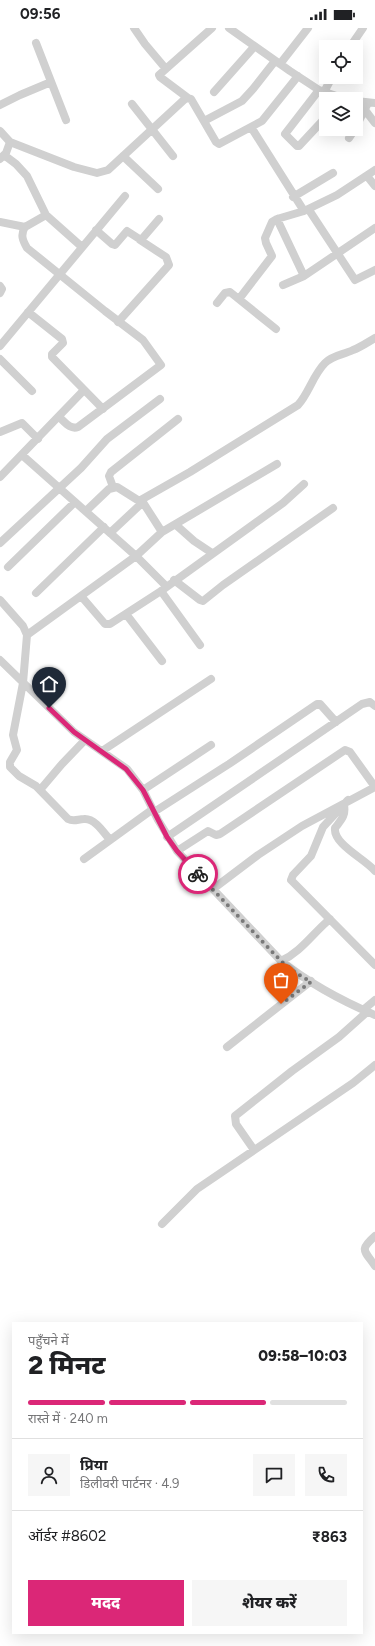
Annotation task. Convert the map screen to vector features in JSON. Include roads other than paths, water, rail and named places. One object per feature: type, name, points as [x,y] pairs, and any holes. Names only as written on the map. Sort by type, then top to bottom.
[{"type":"street","points":[[212,28],[159,75],[190,99],[218,144],[222,144],[243,130],[251,128],[262,122],[298,76]]},
{"type":"street","points":[[229,28],[277,63],[321,91],[326,84]]},
{"type":"street","points":[[204,121],[242,101],[308,28]]},
{"type":"street","points":[[355,40],[363,28]]},
{"type":"street","points":[[138,30],[166,69]]},
{"type":"street","points":[[36,43],[66,120]]},
{"type":"street","points":[[214,92],[254,47]]},
{"type":"street","points":[[0,105],[51,82]]},
{"type":"street","points":[[319,93],[285,134],[297,146],[299,146],[319,125]]},
{"type":"street","points":[[0,131],[10,142],[91,172],[105,172],[180,101],[188,98]]},
{"type":"street","points":[[132,104],[173,156]]},
{"type":"street","points":[[370,105],[375,123]]},
{"type":"street","points":[[363,116],[370,105]]},
{"type":"street","points":[[251,128],[293,197],[306,210],[338,253],[355,280],[375,270]]},
{"type":"street","points":[[10,142],[2,157],[16,164],[27,176],[46,214],[82,247]]},
{"type":"street","points":[[123,156],[158,189]]},
{"type":"street","points":[[239,299],[272,256],[265,238],[272,222],[276,219],[306,210],[337,195],[375,170]]},
{"type":"street","points":[[293,197],[333,173]]},
{"type":"street","points":[[367,176],[375,186]]},
{"type":"street","points":[[0,346],[125,196]]},
{"type":"street","points":[[46,214],[25,227],[22,236],[27,248],[118,322],[143,340],[161,365],[76,428],[70,427],[59,417]]},
{"type":"street","points":[[140,240],[159,219]]},
{"type":"street","points":[[276,219],[304,276]]},
{"type":"street","points":[[0,222],[25,227]]},
{"type":"street","points":[[283,285],[304,276],[375,228]]},
{"type":"street","points":[[96,230],[114,245],[127,231],[166,257],[169,265],[118,322]]},
{"type":"street","points":[[0,286],[2,289],[0,293]]},
{"type":"street","points":[[217,303],[226,292],[230,292],[276,330]]},
{"type":"street","points":[[28,312],[62,339],[63,343],[52,354],[52,356],[103,409]]},
{"type":"street","points":[[36,593],[140,502],[298,406],[325,363],[335,356],[351,351],[375,338]]},
{"type":"street","points":[[0,359],[32,391]]},
{"type":"street","points":[[0,476],[38,439],[84,390]]},
{"type":"street","points":[[0,543],[60,489],[91,458],[107,439],[160,399]]},
{"type":"street","points":[[113,487],[109,476],[111,472],[178,419]]},
{"type":"street","points":[[0,432],[22,423],[38,439]]},
{"type":"street","points":[[22,455],[136,556],[163,588],[200,645]]},
{"type":"street","points":[[27,635],[136,556],[162,532],[277,464]]},
{"type":"street","points":[[81,596],[107,625],[126,614],[212,553],[283,502],[304,484]]},
{"type":"street","points":[[113,487],[117,487],[144,504],[162,532]]},
{"type":"street","points":[[86,511],[113,487]]},
{"type":"street","points":[[8,567],[76,502]]},
{"type":"street","points":[[174,580],[202,601],[333,508]]},
{"type":"street","points":[[176,525],[194,541],[212,553]]},
{"type":"street","points":[[0,600],[23,626],[27,635],[23,683],[13,735],[17,750],[10,762],[10,768],[19,776],[33,783],[68,819],[72,821],[86,819],[92,821],[110,840]]},
{"type":"street","points":[[126,614],[162,661]]},
{"type":"street","points":[[0,660],[67,726],[126,769],[143,790],[167,837],[177,851],[281,961],[293,971],[311,982],[368,1012]]},
{"type":"street","points":[[102,751],[211,679]]},
{"type":"street","points":[[167,837],[364,702],[370,702],[375,706]]},
{"type":"street","points":[[84,859],[153,810],[229,764],[317,704],[320,704],[336,722]]},
{"type":"street","points":[[40,790],[85,740]]},
{"type":"street","points":[[143,790],[211,745]]},
{"type":"street","points":[[177,851],[208,831],[215,834],[220,834],[345,750],[350,752],[375,787],[302,826],[258,855],[213,889]]},
{"type":"street","points":[[346,803],[345,814],[335,828],[336,836],[341,843],[370,864],[375,871]]},
{"type":"street","points":[[346,803],[323,827],[311,856],[291,879],[293,883],[375,965]]},
{"type":"street","points":[[281,961],[299,950],[315,932],[330,919]]},
{"type":"street","points":[[227,1047],[311,982]]},
{"type":"street","points":[[254,1150],[236,1124],[235,1116],[292,1071],[339,1037],[368,1012],[375,1000]]},
{"type":"street","points":[[162,1224],[197,1189],[353,1083],[375,1066]]},
{"type":"street","points":[[375,1236],[364,1247],[364,1251],[375,1266]]}]
